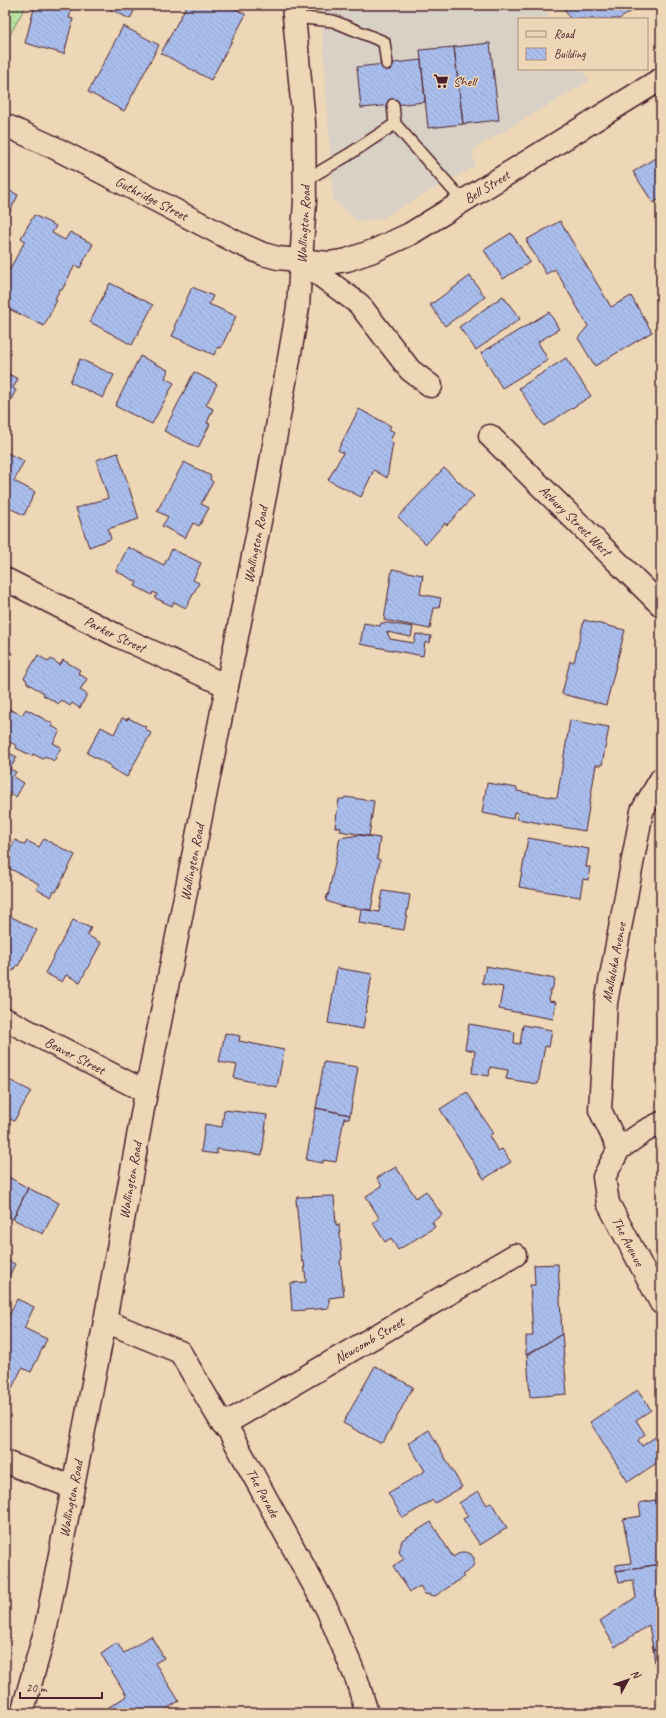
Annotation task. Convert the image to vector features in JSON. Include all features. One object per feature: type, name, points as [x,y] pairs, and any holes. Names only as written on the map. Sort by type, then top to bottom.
[{"type":"street","name":"Wallington Road","points":[[22,1713],[45,1632],[105,1321],[146,1092],[266,491],[298,307],[302,261],[304,123],[294,11]]},
{"type":"street","name":"Bell Street","points":[[302,261],[329,263],[347,260],[410,234],[661,79]]},
{"type":"street","name":"Guthridge Street","points":[[5,126],[55,148],[238,243],[263,254],[278,258],[302,261]]},
{"type":"street","points":[[302,261],[359,304],[410,370],[431,386]]},
{"type":"street","name":"Asbury Street West","points":[[490,436],[661,605]]},
{"type":"street","name":"Parker Street","points":[[5,579],[118,636],[227,686]]},
{"type":"street","name":"Mallaluka Avenue","points":[[619,1149],[600,1110],[606,1003],[642,811],[661,779]]},
{"type":"street","name":"Beaver Street","points":[[5,1019],[146,1092]]},
{"type":"street","points":[[619,1149],[661,1123]]},
{"type":"street","name":"The Avenue","points":[[619,1149],[604,1178],[608,1203],[661,1303]]},
{"type":"street","name":"Newcomb Street","points":[[223,1425],[515,1255]]},
{"type":"street","name":"The Parade","points":[[105,1321],[180,1352],[223,1425],[228,1429],[327,1609],[357,1680],[367,1713]]},
{"type":"street","points":[[5,1462],[72,1487]]},
{"type":"lane","points":[[294,11],[333,21],[384,42],[387,64]]},
{"type":"lane","points":[[393,105],[395,124],[463,201]]},
{"type":"lane","points":[[304,181],[348,155],[395,124]]},
{"type":"shaded area","name":"Shell","points":[[321,5],[542,5],[549,18],[518,18],[518,70],[582,70],[589,81],[472,150],[475,166],[382,218],[357,221],[333,199]]},
{"type":"green space","points":[[5,5],[26,5],[5,44]]},
{"type":"building","points":[[35,5],[61,5],[72,8],[69,18],[73,19],[64,54],[25,43]]},
{"type":"building","points":[[109,5],[137,5],[130,19],[108,8]]},
{"type":"building","points":[[187,5],[228,5],[245,14],[211,80],[161,53]]},
{"type":"building","points":[[568,5],[633,5],[635,9],[621,18],[569,18],[564,8]]},
{"type":"building","points":[[123,26],[159,45],[124,111],[88,92]]},
{"type":"building","points":[[490,43],[499,120],[463,124],[454,47]]},
{"type":"building","name":"Shell","points":[[454,47],[463,124],[428,128],[420,50]]},
{"type":"building","points":[[421,60],[425,102],[361,108],[357,67]]},
{"type":"building","points":[[655,158],[661,168],[661,198],[653,203],[633,172]]},
{"type":"building","points":[[5,188],[18,195],[5,222]]},
{"type":"building","points":[[34,215],[56,226],[52,233],[65,240],[70,232],[93,244],[80,268],[75,265],[62,290],[60,289],[55,299],[57,300],[44,326],[5,307],[5,278],[25,241],[21,238]]},
{"type":"building","points":[[560,221],[611,307],[631,296],[652,332],[595,366],[578,338],[588,326],[555,269],[546,274],[526,240]]},
{"type":"building","points":[[511,233],[530,262],[503,279],[484,250]]},
{"type":"building","points":[[470,276],[485,297],[445,326],[430,305]]},
{"type":"building","points":[[110,283],[153,305],[132,345],[90,322]]},
{"type":"building","points":[[192,287],[213,296],[209,304],[236,316],[221,348],[218,347],[214,355],[172,336],[176,328],[174,327]]},
{"type":"building","points":[[503,296],[520,319],[476,350],[459,327]]},
{"type":"building","points":[[549,312],[559,329],[538,342],[548,360],[502,388],[481,353]]},
{"type":"building","points":[[140,356],[168,370],[165,378],[174,383],[152,424],[115,406]]},
{"type":"building","points":[[566,358],[591,396],[544,426],[519,388]]},
{"type":"building","points":[[80,359],[114,375],[103,398],[70,382]]},
{"type":"building","points":[[5,372],[18,379],[13,388],[16,390],[5,411]]},
{"type":"building","points":[[194,372],[217,384],[206,405],[213,409],[207,423],[210,424],[198,448],[164,431]]},
{"type":"building","points":[[359,409],[391,426],[389,429],[394,432],[390,441],[393,443],[387,478],[374,470],[361,497],[328,480],[343,453],[338,450]]},
{"type":"building","points":[[5,452],[24,461],[14,481],[35,492],[24,515],[5,506]]},
{"type":"building","points":[[118,453],[139,519],[108,529],[111,539],[89,547],[76,508],[108,498],[96,460]]},
{"type":"building","points":[[184,462],[211,476],[210,479],[213,482],[201,504],[209,508],[199,526],[193,523],[185,538],[162,526],[168,517],[157,511]]},
{"type":"building","points":[[444,468],[474,496],[447,525],[445,523],[426,544],[398,517]]},
{"type":"building","points":[[128,547],[164,565],[172,549],[201,563],[193,580],[199,583],[186,608],[174,602],[172,606],[155,598],[157,594],[153,592],[152,595],[135,586],[137,582],[116,571]]},
{"type":"building","points":[[392,569],[423,575],[420,594],[441,598],[439,608],[434,608],[430,629],[384,620]]},
{"type":"building","points":[[584,620],[625,630],[606,705],[562,694],[570,661],[574,662]]},
{"type":"building","points":[[364,623],[380,626],[381,623],[388,623],[413,627],[411,637],[387,632],[390,639],[414,643],[416,634],[431,636],[430,643],[425,642],[423,656],[360,644]]},
{"type":"building","points":[[5,649],[12,653],[5,665]]},
{"type":"building","points":[[38,655],[49,662],[51,659],[60,665],[63,660],[80,670],[78,673],[87,679],[80,690],[87,694],[80,708],[72,703],[70,706],[61,700],[59,704],[43,695],[44,693],[27,683],[26,679],[24,678]]},
{"type":"building","points":[[9,709],[22,715],[26,709],[53,724],[52,726],[60,731],[53,743],[61,747],[54,761],[45,756],[43,759],[33,754],[32,756],[16,748],[17,746],[5,739],[5,717]]},
{"type":"building","points":[[122,718],[127,720],[128,718],[146,727],[145,729],[151,733],[127,777],[110,768],[111,766],[87,753],[101,727],[114,734]]},
{"type":"building","points":[[570,720],[609,727],[602,765],[596,765],[585,831],[517,819],[518,813],[514,812],[513,819],[482,813],[487,783],[517,788],[517,791],[557,798]]},
{"type":"building","points":[[5,751],[17,757],[10,769],[16,772],[13,777],[24,783],[16,797],[6,792],[5,794]]},
{"type":"building","points":[[345,797],[374,801],[369,836],[340,831],[341,828],[335,827],[339,799],[344,799]]},
{"type":"building","points":[[358,835],[380,838],[377,859],[380,860],[371,910],[340,906],[326,901],[340,838]]},
{"type":"building","points":[[528,838],[589,849],[586,867],[590,867],[588,880],[583,879],[580,897],[519,887]]},
{"type":"building","points":[[44,839],[75,855],[56,892],[54,891],[51,897],[36,889],[39,884],[5,866],[5,860],[15,840],[25,845],[27,841],[39,847]]},
{"type":"building","points":[[383,891],[410,895],[404,930],[359,923],[361,909],[379,912]]},
{"type":"building","points":[[6,914],[37,930],[14,971],[5,966]]},
{"type":"building","points":[[73,920],[91,928],[87,935],[101,943],[80,982],[66,975],[62,982],[45,973]]},
{"type":"building","points":[[486,966],[555,979],[552,990],[550,990],[549,1001],[556,1002],[553,1019],[499,1009],[503,987],[482,983]]},
{"type":"building","points":[[337,968],[372,974],[363,1029],[328,1023]]},
{"type":"building","points":[[469,1024],[515,1032],[514,1043],[520,1044],[523,1025],[552,1030],[549,1047],[545,1046],[538,1084],[506,1079],[508,1070],[490,1067],[489,1076],[472,1073],[475,1051],[465,1049]]},
{"type":"building","points":[[225,1033],[240,1036],[239,1041],[284,1050],[277,1087],[234,1078],[237,1065],[219,1062]]},
{"type":"building","points":[[324,1062],[358,1067],[350,1115],[316,1108]]},
{"type":"building","points":[[5,1078],[31,1091],[14,1121],[5,1116]]},
{"type":"building","points":[[467,1092],[493,1133],[489,1136],[498,1151],[502,1149],[511,1162],[484,1179],[440,1109]]},
{"type":"building","points":[[316,1108],[350,1115],[349,1119],[344,1118],[336,1162],[323,1160],[323,1163],[306,1160]]},
{"type":"building","points":[[224,1110],[267,1115],[262,1155],[217,1149],[217,1154],[201,1152],[205,1124],[222,1127]]},
{"type":"building","points":[[396,1167],[416,1198],[426,1191],[442,1215],[432,1222],[435,1227],[398,1250],[391,1238],[385,1242],[373,1223],[379,1218],[366,1196],[382,1186],[377,1178]]},
{"type":"building","points":[[5,1175],[28,1188],[13,1219],[5,1215]]},
{"type":"building","points":[[28,1188],[59,1203],[43,1234],[13,1219]]},
{"type":"building","points":[[334,1196],[336,1225],[339,1224],[342,1259],[340,1260],[344,1296],[329,1298],[329,1308],[292,1311],[290,1283],[306,1282],[304,1261],[302,1262],[296,1200],[297,1197]]},
{"type":"building","points":[[5,1259],[15,1264],[5,1284]]},
{"type":"building","points":[[558,1264],[562,1334],[526,1355],[526,1336],[533,1336],[530,1285],[535,1285],[534,1265]]},
{"type":"building","points":[[17,1299],[34,1307],[24,1328],[47,1339],[31,1372],[22,1368],[8,1396],[5,1395],[5,1324]]},
{"type":"building","points":[[562,1334],[567,1394],[530,1397],[527,1355]]},
{"type":"building","points":[[375,1366],[413,1387],[384,1441],[380,1443],[343,1423]]},
{"type":"building","points":[[638,1390],[651,1410],[636,1420],[645,1434],[638,1440],[642,1446],[661,1433],[661,1460],[628,1482],[590,1422]]},
{"type":"building","points":[[429,1430],[462,1487],[435,1503],[433,1500],[403,1518],[388,1493],[425,1471],[408,1443]]},
{"type":"building","points":[[478,1491],[487,1505],[491,1502],[507,1528],[480,1545],[463,1519],[468,1516],[459,1503]]},
{"type":"building","points":[[661,1499],[661,1564],[616,1571],[616,1565],[631,1563],[623,1519],[641,1516],[639,1503]]},
{"type":"building","points":[[431,1522],[453,1557],[461,1552],[466,1552],[471,1554],[474,1558],[474,1564],[471,1569],[462,1575],[464,1577],[435,1596],[425,1594],[420,1586],[410,1592],[393,1566],[404,1559],[399,1552],[402,1540]]},
{"type":"building","points":[[661,1564],[661,1648],[653,1649],[649,1625],[615,1647],[600,1621],[636,1597],[633,1580],[619,1582],[616,1571]]},
{"type":"building","points":[[151,1636],[164,1658],[155,1663],[179,1701],[160,1713],[99,1713],[127,1696],[101,1654],[117,1643],[124,1653]]},
{"type":"building","points":[[661,1648],[661,1689],[659,1690],[653,1649]]},
{"type":"place","name":"Shell","points":[[441,81]]}]
